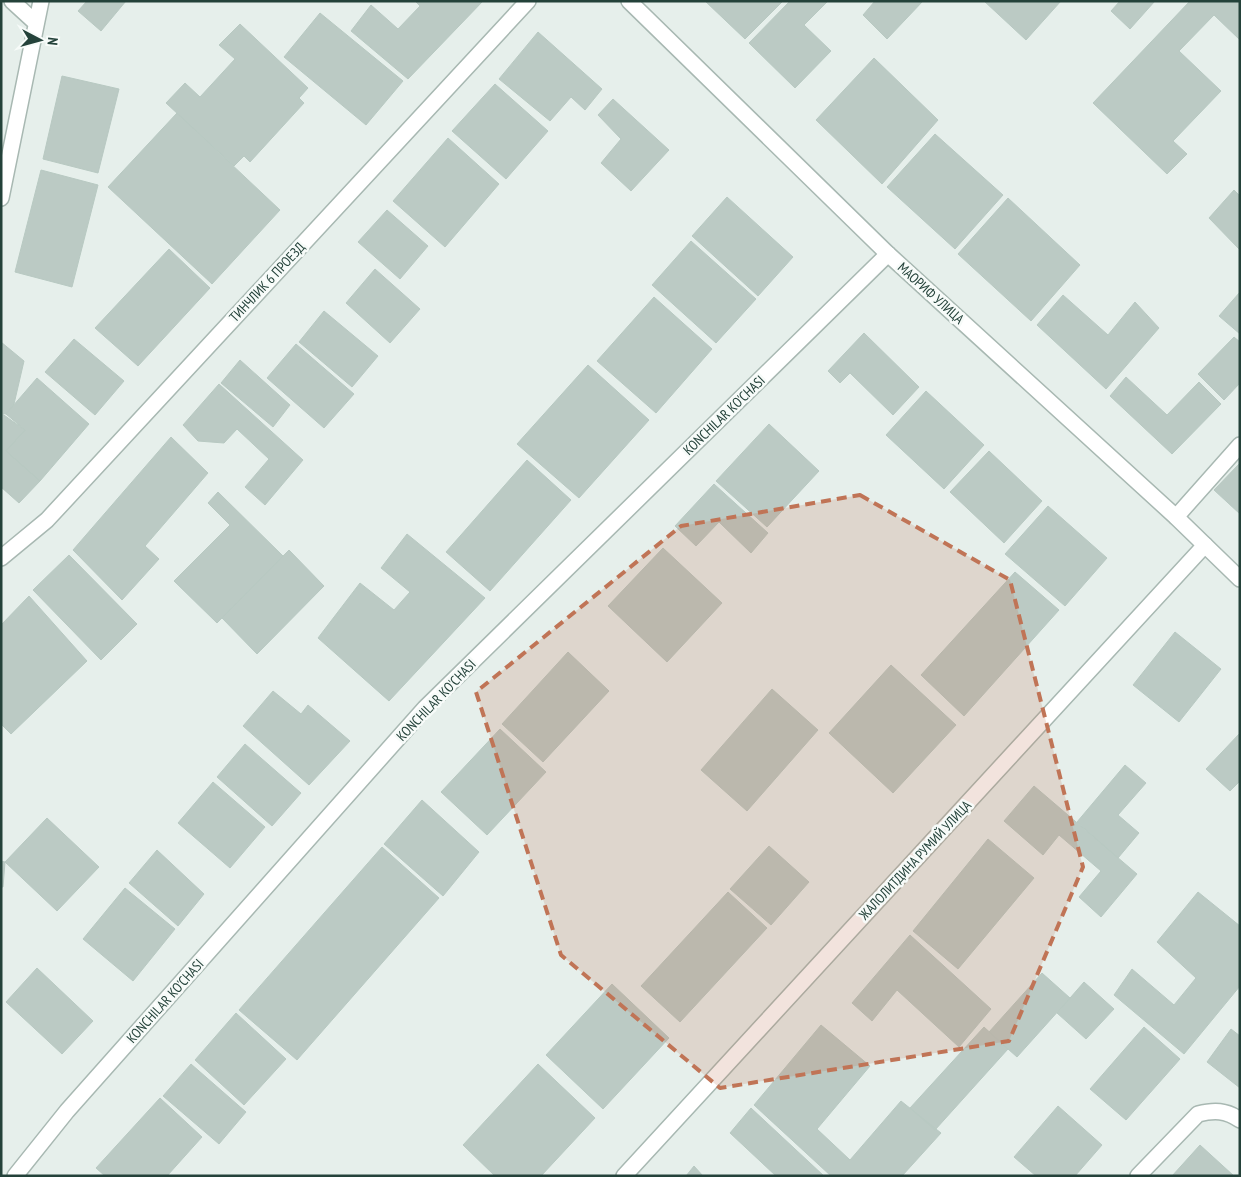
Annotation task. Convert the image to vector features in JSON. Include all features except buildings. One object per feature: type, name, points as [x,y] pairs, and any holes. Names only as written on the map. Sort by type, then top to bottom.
[{"type":"street","points":[[12,1],[36,23]]},
{"type":"street","points":[[1,198],[41,1]]},
{"type":"street","name":"ТИНЧЛИК 6 ПРОЕЗД","points":[[1,558],[47,520],[528,1]]},
{"type":"street","name":"МАОРИФ УЛИЦА","points":[[629,1],[888,254],[1176,517],[1240,579]]},
{"type":"street","name":"KONCHILAR KO'CHASI","points":[[15,1176],[67,1111],[425,708],[888,254]]},
{"type":"street","points":[[1176,517],[1240,445]]},
{"type":"street","name":"ЖАЛОЛИТДИНА РУМИЙ УЛИЦА","points":[[624,1176],[1205,544]]},
{"type":"street","points":[[1138,1176],[1198,1114],[1211,1110],[1225,1112],[1240,1120]]},
{"type":"highlighted area","points":[[860,495],[1010,580],[1083,867],[1009,1041],[720,1088],[561,955],[476,692],[681,526]]}]
